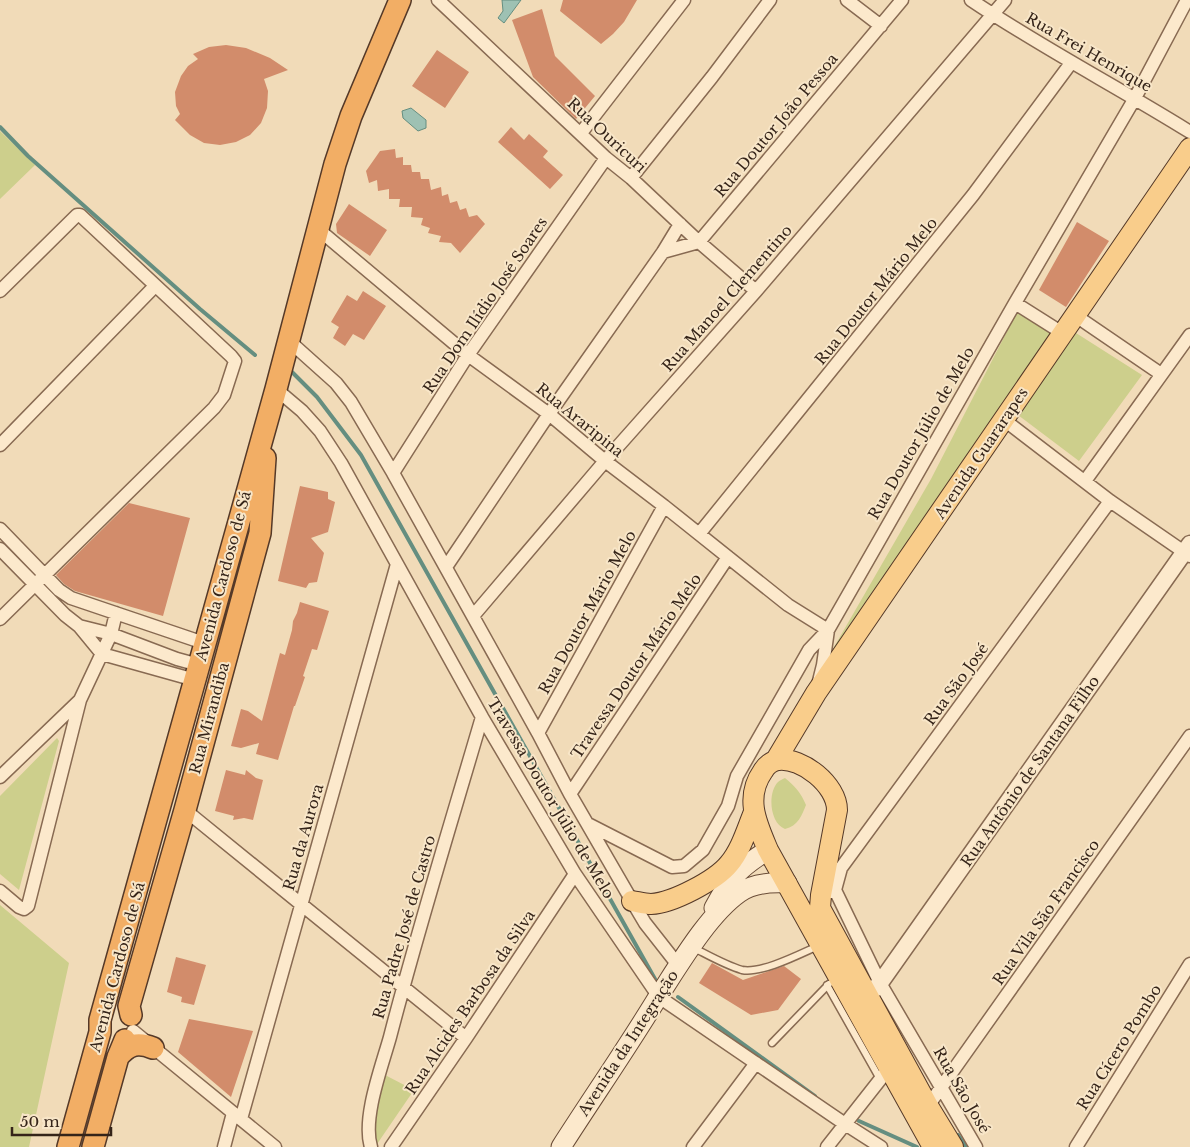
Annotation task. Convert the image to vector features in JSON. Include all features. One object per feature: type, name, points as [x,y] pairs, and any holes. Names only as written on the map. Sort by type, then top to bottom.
[{"type":"highway","name":"Avenida Cardoso de Sá","points":[[68,1147],[204,643],[276,389],[335,164],[351,116],[400,3]]},
{"type":"highway","name":"Rua Mirandiba","points":[[93,1147],[127,1036],[129,1006],[185,810],[260,533],[268,417]]},
{"type":"highway","points":[[127,1036],[114,1042],[104,1037],[101,1024],[106,1011],[116,1008],[122,1009],[127,1036],[124,1049],[138,1044],[153,1048]]},
{"type":"main road","name":"Avenida Guararapes","points":[[754,812],[753,792],[765,767],[776,760],[816,693],[1190,148]]},
{"type":"main road","points":[[776,760],[786,760],[802,765],[817,774],[828,784],[834,795],[837,802],[837,810],[830,847],[828,892],[820,908],[822,914],[874,989],[928,1106],[952,1147]]},
{"type":"main road","points":[[754,812],[756,822],[768,850],[822,944],[833,980],[885,1073],[933,1147]]},
{"type":"main road","points":[[632,901],[651,904],[664,902],[718,876],[730,864],[740,847],[754,812]]},
{"type":"main road","name":"Avenida da Integração","points":[[694,944],[735,874],[768,850]]},
{"type":"main road","name":"Avenida da Integração","points":[[561,1147],[678,966],[720,910],[739,893],[750,887],[761,884],[787,883]]},
{"type":"street","name":"Rua Ouricuri","points":[[438,0],[606,158],[631,178],[699,242],[756,291]]},
{"type":"street","points":[[581,133],[684,0]]},
{"type":"street","points":[[631,178],[712,77],[770,0]]},
{"type":"street","points":[[847,0],[881,26]]},
{"type":"street","name":"Rua Doutor João Pessoa","points":[[699,242],[902,0]]},
{"type":"street","name":"Rua Frei Henrique","points":[[971,0],[1072,63],[1135,98],[1190,132]]},
{"type":"street","name":"Rua Manoel Clementino","points":[[473,616],[605,462],[756,291],[1004,0]]},
{"type":"street","name":"Rua Doutor Júlio de Melo","points":[[672,867],[684,866],[703,850],[728,806],[737,776],[809,650],[828,630],[1135,98],[1187,0]]},
{"type":"street","name":"Rua Doutor Mário Melo","points":[[699,534],[973,195],[1072,63]]},
{"type":"street","name":"Rua Dom Ilídio José Soares","points":[[393,473],[468,355],[606,158]]},
{"type":"street","points":[[0,291],[79,214],[234,358],[235,362],[224,395],[214,408],[0,618]]},
{"type":"street","points":[[446,567],[549,414],[663,252],[680,224]]},
{"type":"street","name":"Rua Araripina","points":[[318,229],[468,355],[549,414],[605,462],[788,604],[828,630]]},
{"type":"street","points":[[663,252],[699,242]]},
{"type":"street","points":[[0,445],[155,286]]},
{"type":"street","points":[[1015,303],[1064,334]]},
{"type":"street","points":[[1076,316],[1161,374]]},
{"type":"street","points":[[1085,481],[1190,335]]},
{"type":"street","name":"Travessa Doutor Júlio de Melo","points":[[288,340],[316,364],[351,402],[446,567],[570,794],[632,901],[645,922],[678,966]]},
{"type":"street","name":"Travessa Doutor Júlio de Melo","points":[[276,389],[302,411],[320,431],[340,463],[482,717],[575,874],[658,997],[844,1124],[881,1147]]},
{"type":"street","points":[[1003,419],[1110,501],[1188,551]]},
{"type":"street","name":"Rua São José","points":[[828,892],[841,868],[1110,501]]},
{"type":"street","name":"Rua Doutor Mário Melo","points":[[538,733],[664,506]]},
{"type":"street","points":[[0,529],[59,590],[71,598],[84,604],[204,643]]},
{"type":"street","points":[[0,550],[65,615],[79,626],[102,654],[197,672]]},
{"type":"street","name":"Rua Antônio de Santana Filho","points":[[874,989],[1188,551]]},
{"type":"street","name":"Travessa Doutor Mário Melo","points":[[570,794],[728,557]]},
{"type":"street","name":"Rua da Aurora","points":[[224,1147],[237,1116],[300,905],[397,564]]},
{"type":"street","points":[[0,891],[22,909],[28,906],[80,700],[111,634],[116,613]]},
{"type":"street","points":[[79,626],[111,634],[177,660],[197,672]]},
{"type":"street","points":[[816,693],[823,665],[828,630]]},
{"type":"street","points":[[0,778],[80,700]]},
{"type":"street","name":"Rua Padre José de Castro","points":[[371,1147],[368,1139],[368,1121],[403,986],[482,717]]},
{"type":"street","name":"Rua Vila São Francisco","points":[[928,1106],[1190,736]]},
{"type":"street","points":[[185,810],[466,1038]]},
{"type":"street","name":"Travessa Doutor Júlio de Melo","points":[[588,824],[672,867]]},
{"type":"street","name":"Rua Alcides Barbosa da Silva","points":[[391,1147],[575,874]]},
{"type":"street","name":"Rua Cícero Pombo","points":[[1076,1147],[1190,964]]},
{"type":"street","name":"Rua São José","points":[[874,989],[941,1088],[976,1147]]},
{"type":"street","points":[[127,1036],[153,1048],[275,1147]]},
{"type":"street","points":[[692,1147],[756,1063]]},
{"type":"street","points":[[826,1147],[885,1073]]},
{"type":"lane","points":[[694,944],[742,970],[749,970],[780,963],[822,944]]},
{"type":"lane","points":[[772,1043],[833,980]]},
{"type":"green space","points":[[0,131],[35,165],[0,199]]},
{"type":"green space","points":[[1017,312],[1055,336],[830,654],[931,479]]},
{"type":"green space","points":[[1076,333],[1142,375],[1079,461],[1018,415]]},
{"type":"green space","points":[[57,738],[59,741],[19,890],[0,874],[0,796]]},
{"type":"green space","points":[[785,778],[797,790],[806,805],[796,823],[785,829],[780,826],[773,815],[771,800],[775,787],[779,781]]},
{"type":"green space","points":[[0,905],[69,963],[29,1147],[0,1147]]},
{"type":"green space","points":[[385,1075],[414,1090],[375,1147],[364,1147],[363,1142]]},
{"type":"shaded area","points":[[502,0],[521,0],[504,23],[498,18],[503,11]]},
{"type":"shaded area","points":[[411,108],[426,120],[426,128],[418,131],[403,118],[402,111]]},
{"type":"building","points":[[563,0],[637,0],[624,22],[601,44],[560,11]]},
{"type":"building","points":[[542,9],[555,56],[595,96],[576,119],[533,77],[512,20]]},
{"type":"building","points":[[226,45],[246,48],[270,58],[288,70],[264,79],[268,91],[267,108],[261,123],[250,135],[236,142],[220,145],[204,143],[190,135],[175,120],[180,114],[176,106],[175,92],[181,76],[188,66],[198,59],[193,54],[209,47]]},
{"type":"building","points":[[437,50],[469,72],[445,108],[412,86]]},
{"type":"building","points":[[511,127],[524,140],[529,134],[548,151],[543,157],[563,175],[550,189],[498,142]]},
{"type":"building","points":[[395,149],[396,158],[403,157],[403,165],[411,165],[412,172],[420,172],[421,179],[429,179],[431,190],[441,187],[442,196],[448,194],[450,203],[457,201],[460,210],[466,208],[469,217],[477,215],[485,224],[460,253],[451,243],[439,242],[441,236],[428,233],[430,228],[421,225],[423,218],[411,217],[412,207],[399,207],[400,199],[389,199],[389,189],[378,191],[377,180],[369,183],[366,171],[380,151]]},
{"type":"building","points":[[349,204],[387,230],[370,256],[337,233],[336,224]]},
{"type":"building","points":[[1077,222],[1109,241],[1066,307],[1039,290]]},
{"type":"building","points":[[363,291],[386,306],[364,340],[353,334],[345,346],[333,338],[339,327],[331,322],[347,295],[357,301]]},
{"type":"building","points":[[300,486],[328,492],[328,499],[335,502],[328,532],[311,538],[324,553],[317,582],[309,583],[306,588],[278,581]]},
{"type":"building","points":[[129,503],[190,518],[163,616],[75,591],[64,584],[56,575]]},
{"type":"building","points":[[300,602],[329,611],[317,650],[312,649],[303,676],[305,677],[278,760],[256,754],[259,743],[241,748],[231,746],[241,709],[248,711],[262,721],[280,653],[285,655],[293,621]]},
{"type":"building","points":[[226,770],[245,775],[246,770],[256,778],[263,780],[253,820],[244,818],[233,820],[234,816],[215,811]]},
{"type":"building","points":[[176,957],[206,965],[194,1005],[181,1002],[182,997],[167,992]]},
{"type":"building","points":[[712,963],[743,980],[784,966],[801,979],[778,1010],[751,1015],[699,983]]},
{"type":"building","points":[[189,1019],[253,1031],[231,1097],[178,1052]]},
{"type":"waterway","points":[[0,127],[28,156],[200,309],[255,355]]},
{"type":"waterway","points":[[292,372],[317,397],[361,455],[655,979]]},
{"type":"waterway","points":[[678,997],[815,1096]]},
{"type":"waterway","points":[[859,1121],[917,1147]]},
{"type":"waterway","points":[[958,1135],[966,1147]]}]
